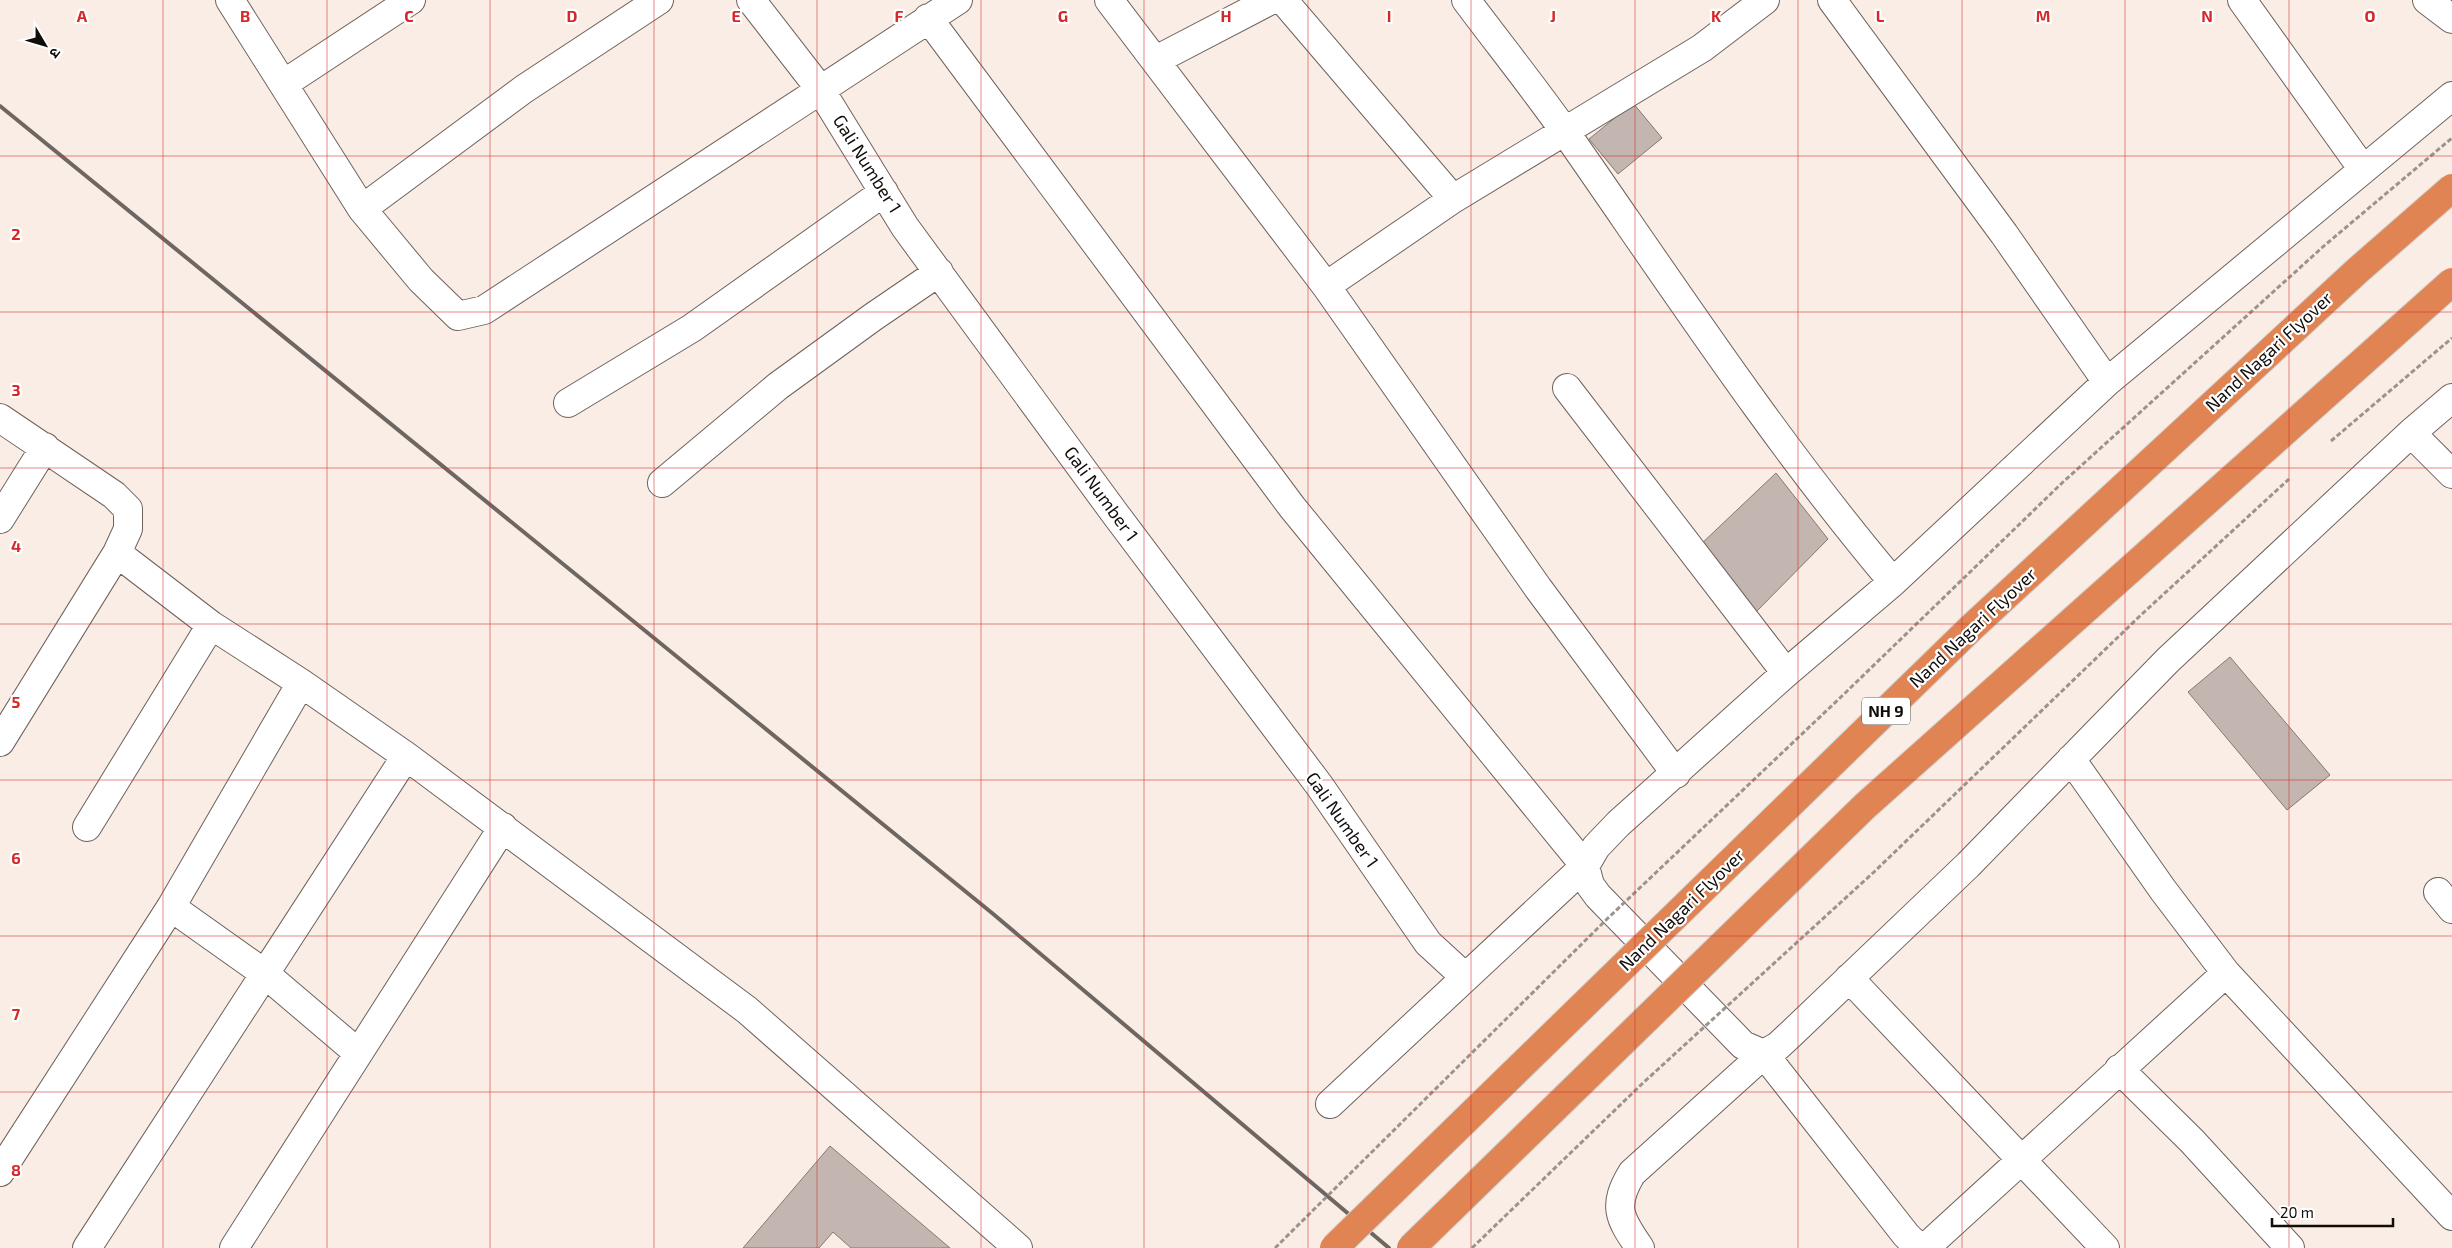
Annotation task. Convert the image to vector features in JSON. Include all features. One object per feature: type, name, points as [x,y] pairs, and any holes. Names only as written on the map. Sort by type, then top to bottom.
[{"type":"highway","name":"Nand Nagari Flyover","points":[[1334,1248],[1971,628],[2357,271],[2452,188]]},
{"type":"highway","points":[[1411,1248],[1865,806],[2452,282]]},
{"type":"street","points":[[230,0],[362,209],[421,280],[458,316],[484,310],[958,0]]},
{"type":"street","points":[[284,83],[411,0]]},
{"type":"street","points":[[362,209],[524,89],[659,0]]},
{"type":"street","name":"Gali Number 1","points":[[751,0],[820,89],[884,192],[939,272],[1116,515],[1319,785],[1428,943],[1465,977]]},
{"type":"street","points":[[1109,0],[1326,286],[1538,588],[1676,774]]},
{"type":"street","points":[[1156,60],[1271,0]]},
{"type":"street","points":[[1283,0],[1453,199]]},
{"type":"street","points":[[1466,0],[1565,132],[1680,300],[1854,536],[1893,582]]},
{"type":"street","points":[[1326,286],[1453,199],[1702,48],[1765,0]]},
{"type":"street","points":[[1832,0],[2004,234],[2106,382]]},
{"type":"street","points":[[2242,0],[2362,168]]},
{"type":"street","points":[[2427,0],[2452,19]]},
{"type":"street","points":[[928,18],[1292,507],[1585,866],[1590,885],[1598,896],[1743,1045],[1764,1054],[1900,1227],[1919,1248]]},
{"type":"street","points":[[1330,1104],[1585,866],[1596,848],[1618,824],[1676,774],[1786,673],[1893,582],[2106,382],[2362,168],[2452,96]]},
{"type":"street","points":[[568,403],[692,328],[884,192]]},
{"type":"street","points":[[662,483],[778,386],[939,272]]},
{"type":"street","points":[[1567,388],[1786,673]]},
{"type":"street","points":[[1640,1248],[1627,1230],[1618,1204],[1623,1189],[1632,1173],[1764,1054],[1778,1046],[1968,864],[2168,660],[2411,433],[2452,398]]},
{"type":"street","points":[[0,418],[114,495],[128,509],[128,529],[117,553],[0,742]]},
{"type":"street","points":[[2411,433],[2452,474]]},
{"type":"street","points":[[0,519],[44,447]]},
{"type":"street","points":[[117,553],[211,625],[302,683],[406,756],[747,1010],[1018,1248]]},
{"type":"street","points":[[87,827],[211,625]]},
{"type":"street","points":[[0,1172],[171,907],[302,683]]},
{"type":"street","points":[[87,1248],[406,756]]},
{"type":"street","points":[[2071,759],[2163,890],[2226,973],[2452,1216]]},
{"type":"street","points":[[234,1248],[357,1052],[503,827]]},
{"type":"street","points":[[171,907],[264,973],[357,1052]]},
{"type":"street","points":[[1925,1248],[2226,973]]},
{"type":"street","points":[[1848,978],[2105,1248]]},
{"type":"street","points":[[2119,1069],[2192,1141],[2290,1248]]},
{"type":"path","points":[[1275,1248],[1607,919],[1842,696],[2062,483],[2325,245],[2452,138]]},
{"type":"path","points":[[2326,445],[2452,338]]},
{"type":"path","points":[[1472,1248],[1644,1082],[1874,872],[2142,614],[2291,477]]},
{"type":"building","points":[[1633,103],[1662,138],[1618,174],[1589,139]]},
{"type":"building","points":[[1776,473],[1828,539],[1753,615],[1699,546]]},
{"type":"building","points":[[2230,657],[2330,775],[2287,810],[2188,692]]},
{"type":"building","points":[[830,1146],[950,1248],[851,1248],[833,1232],[819,1248],[743,1248]]},
{"type":"railway","points":[[0,106],[992,913],[1389,1248]]}]
